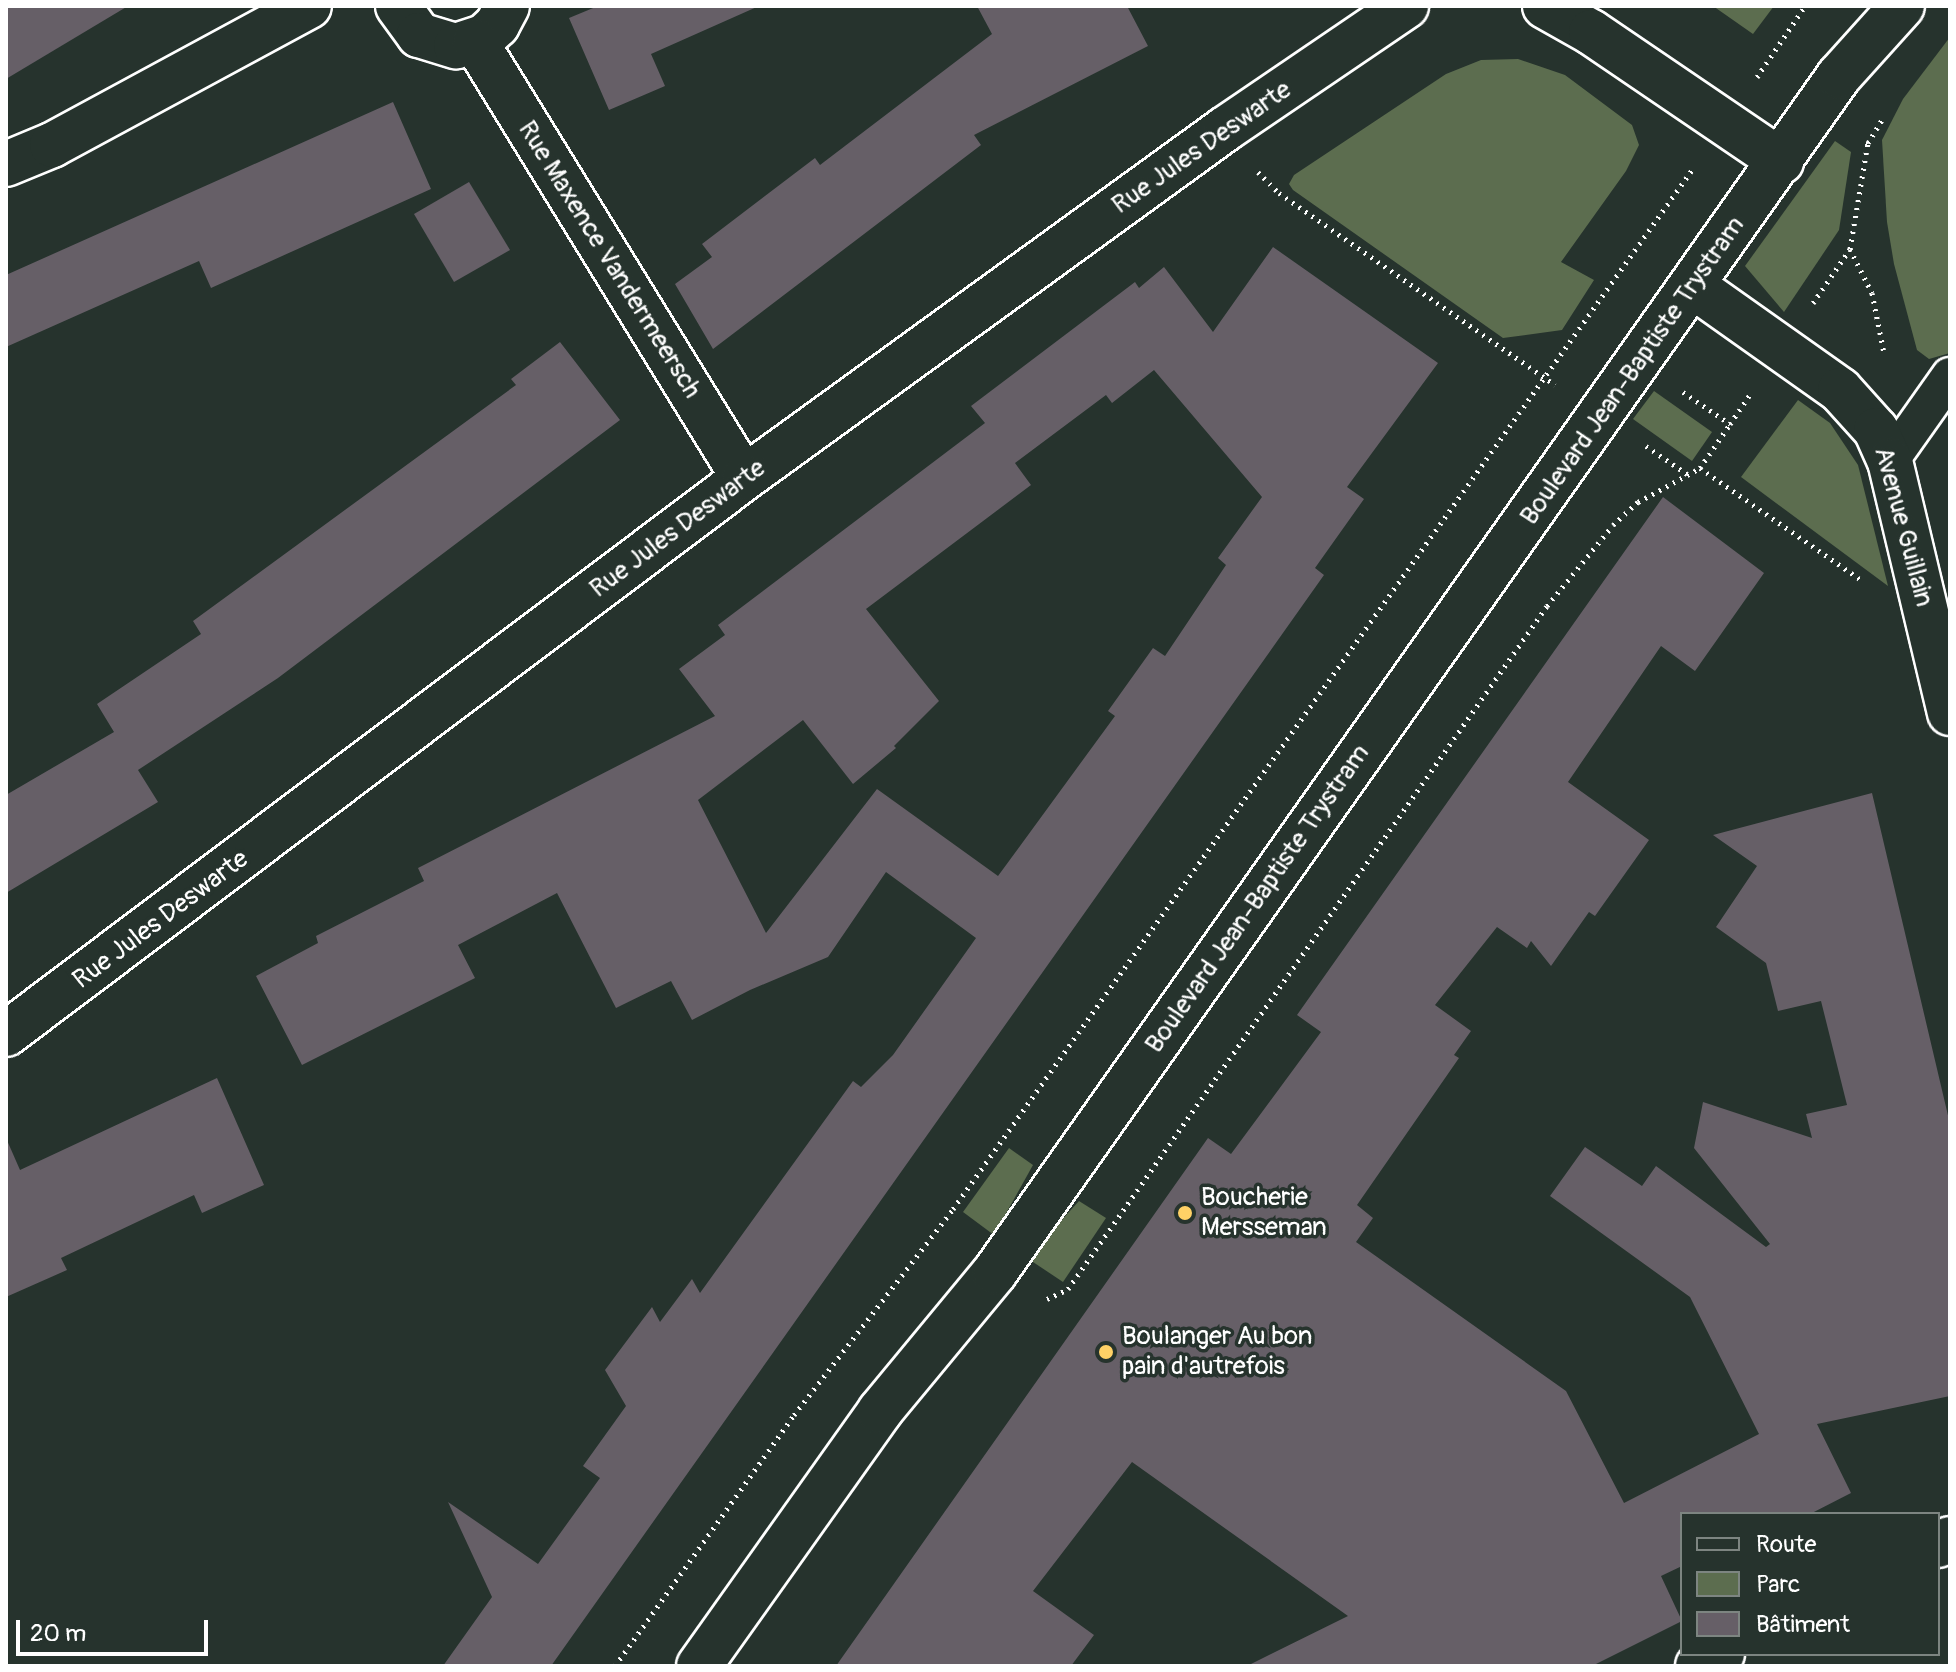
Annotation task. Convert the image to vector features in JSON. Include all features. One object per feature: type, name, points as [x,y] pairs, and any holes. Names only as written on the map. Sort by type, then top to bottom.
[{"type":"street","points":[[6,164],[52,145],[309,6]]},
{"type":"street","points":[[398,6],[412,28],[427,40],[456,46],[475,41],[497,25],[507,6]]},
{"type":"street","name":"Rue Jules Deswarte","points":[[6,1034],[744,478],[1225,129],[1406,6]]},
{"type":"street","points":[[1545,6],[1591,32],[1781,161]]},
{"type":"street","name":"Boulevard Jean-Baptiste Trystram","points":[[699,1666],[880,1411],[995,1272],[1839,76],[1902,6]]},
{"type":"street","name":"Rue Maxence Vandermeersch","points":[[475,41],[744,478]]},
{"type":"street","name":"Avenue Guillain","points":[[1693,286],[1856,403],[1876,430],[1890,461],[1950,713]]},
{"type":"street","points":[[1698,1666],[1718,1656]]},
{"type":"lane","points":[[1890,461],[1950,376]]},
{"type":"path","points":[[615,1666],[794,1415],[953,1209],[1805,6]]},
{"type":"path","points":[[1254,168],[1279,193],[1565,392]]},
{"type":"path","points":[[1044,1300],[1068,1289],[1547,606],[1619,520],[1638,502],[1700,468],[1730,424]]},
{"type":"path","points":[[1637,441],[1688,474]]},
{"type":"path","points":[[1700,468],[1928,622]]},
{"type":"green space","points":[[1713,6],[1774,6],[1753,34]]},
{"type":"green space","points":[[1950,37],[1950,353],[1929,359],[1917,350],[1894,264],[1887,222],[1882,140],[1903,99]]},
{"type":"green space","points":[[1518,59],[1565,75],[1632,125],[1639,145],[1626,171],[1561,262],[1594,280],[1562,330],[1503,338],[1293,190],[1289,184],[1294,175],[1446,74],[1481,60]]},
{"type":"green space","points":[[1835,141],[1851,152],[1839,230],[1784,312],[1745,266]]},
{"type":"green space","points":[[1654,391],[1712,432],[1692,461],[1633,419]]},
{"type":"green space","points":[[1798,400],[1830,423],[1858,465],[1888,586],[1741,477]]},
{"type":"green space","points":[[1009,1148],[1033,1165],[994,1235],[963,1212]]},
{"type":"green space","points":[[1079,1201],[1106,1218],[1063,1282],[1027,1258]]},
{"type":"building","points":[[6,6],[128,6],[6,79]]},
{"type":"building","points":[[598,6],[759,6],[651,54],[665,86],[609,110],[569,18]]},
{"type":"building","points":[[977,6],[1127,6],[1148,46],[974,135],[981,145],[713,349],[675,284],[712,257],[702,244],[815,158],[820,165],[992,34]]},
{"type":"building","points":[[393,102],[431,189],[211,288],[199,261],[6,347],[6,275]]},
{"type":"building","points":[[469,182],[510,250],[454,282],[414,214]]},
{"type":"building","points":[[1273,247],[1438,363],[1347,487],[1364,499],[1315,568],[1324,575],[551,1666],[443,1666],[492,1597],[448,1502],[538,1564],[600,1478],[583,1466],[626,1406],[605,1370],[652,1307],[660,1322],[692,1279],[700,1293],[853,1081],[861,1087],[893,1055],[976,938],[886,872],[828,957],[750,990],[692,1020],[671,981],[616,1008],[557,893],[458,945],[475,978],[302,1065],[256,976],[318,943],[316,936],[424,881],[418,868],[715,716],[679,669],[725,635],[718,625],[985,423],[971,406],[1135,282],[1139,288],[1164,267],[1213,332]],"holes":[[[1154,370],[1262,497],[1218,558],[1226,565],[1165,656],[1153,648],[1108,711],[1115,716],[998,876],[877,789],[766,933],[698,800],[803,720],[853,784],[896,748],[894,746],[939,701],[866,609],[1031,485],[1015,463],[1106,395],[1112,403]]]},
{"type":"building","points":[[560,342],[620,420],[278,678],[138,770],[158,802],[6,893],[6,795],[114,732],[97,704],[201,634],[193,621],[516,385],[511,379]]},
{"type":"building","points":[[1663,497],[1764,573],[1695,671],[1661,646],[1568,782],[1649,840],[1595,916],[1589,912],[1551,966],[1531,941],[1527,948],[1497,927],[1435,1005],[1471,1031],[1454,1055],[1459,1058],[1357,1205],[1373,1218],[1356,1242],[1566,1391],[1624,1503],[1759,1434],[1690,1297],[1550,1196],[1585,1147],[1642,1186],[1656,1166],[1766,1247],[1770,1244],[1694,1148],[1703,1102],[1812,1138],[1806,1114],[1847,1105],[1821,1001],[1778,1011],[1766,963],[1716,927],[1757,866],[1713,835],[1872,793],[1950,1124],[1950,1396],[1817,1424],[1851,1493],[1814,1512],[1680,1512],[1680,1567],[1661,1576],[1680,1622],[1592,1666],[1247,1666],[1348,1616],[1132,1462],[1033,1591],[1094,1635],[1071,1666],[836,1666],[1208,1138],[1231,1154],[1321,1032],[1297,1015]]},
{"type":"building","points":[[217,1078],[264,1185],[202,1213],[194,1195],[61,1258],[67,1270],[6,1297],[6,1138],[20,1170]]},
{"type":"place","name":"Boucherie Mersseman","points":[[1185,1213]]},
{"type":"place","name":"Boulanger Au bon pain d'autrefois","points":[[1106,1352]]}]
